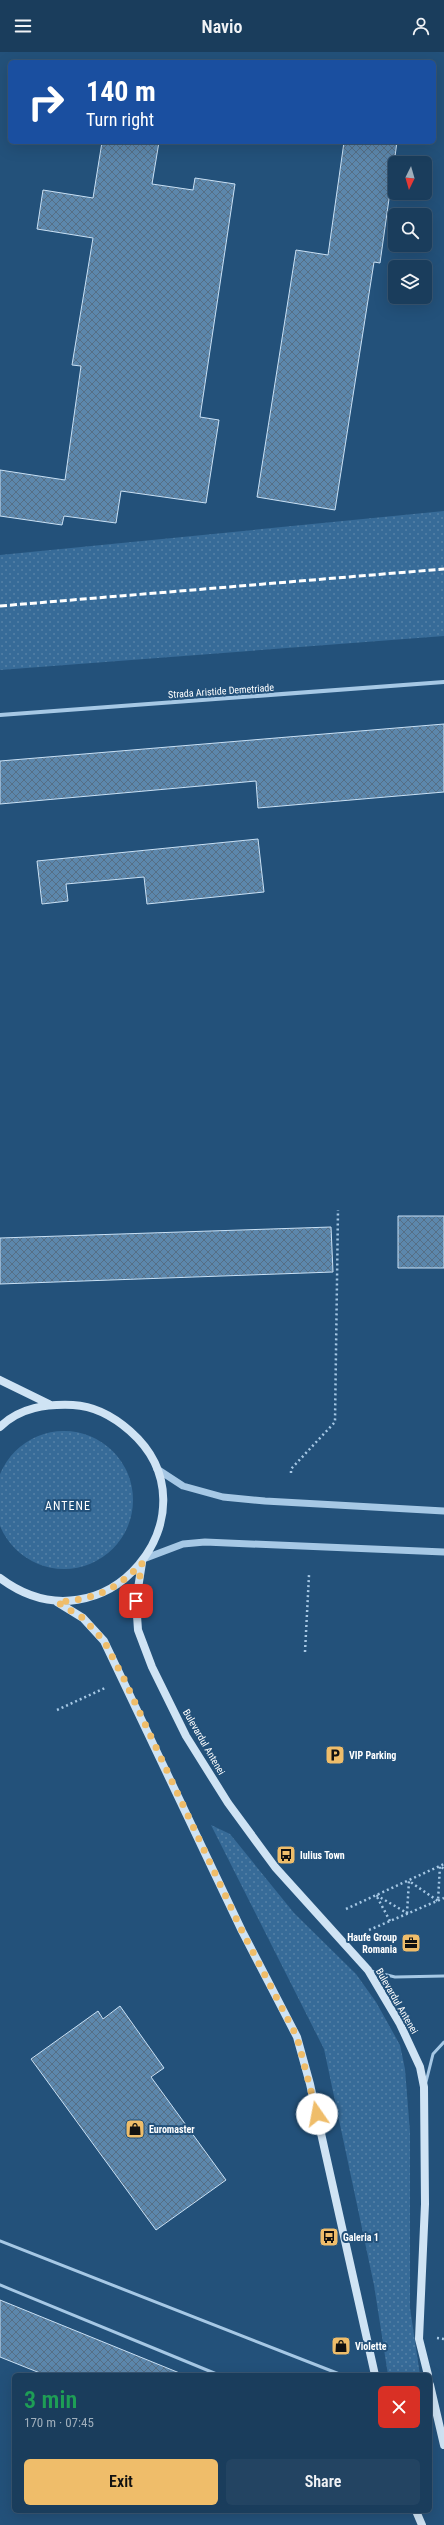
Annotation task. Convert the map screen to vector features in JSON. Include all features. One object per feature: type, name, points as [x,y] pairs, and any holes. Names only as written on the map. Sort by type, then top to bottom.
[{"type":"main road","points":[[0,1380],[49,1404]]},
{"type":"main road","points":[[0,1426],[25,1411],[49,1404],[83,1406],[114,1417],[140,1440],[157,1469],[162,1492],[162,1515],[156,1537],[144,1560],[125,1580],[104,1593],[81,1600],[57,1602],[34,1597],[12,1588],[0,1578]]},
{"type":"main road","name":"Bulevardul Antenei","points":[[144,1560],[136,1601],[138,1630],[152,1667],[186,1736],[228,1803],[274,1866],[368,1970],[411,2045],[420,2067],[424,2087],[425,2204],[420,2339],[428,2373]]},
{"type":"main road","points":[[57,1602],[83,1618],[104,1641],[242,1931],[297,2037],[310,2084],[375,2373]]},
{"type":"main road","points":[[432,2394],[444,2445]]},
{"type":"main road","points":[[417,2513],[422,2525]]},
{"type":"street","name":"Strada Aristide Demetriade","points":[[0,715],[444,682]]},
{"type":"street","points":[[157,1469],[183,1486],[223,1496],[265,1501],[444,1511]]},
{"type":"street","points":[[144,1560],[183,1544],[205,1542],[444,1552]]},
{"type":"lane","points":[[368,1970],[395,1977],[444,1976]]},
{"type":"lane","points":[[424,2087],[433,2054],[444,2042]]},
{"type":"lane","points":[[0,2241],[337,2373]]},
{"type":"lane","points":[[0,2285],[214,2373]]},
{"type":"path","points":[[291,1473],[291,1469],[335,1422],[338,1210]]},
{"type":"path","points":[[306,1652],[309,1576]]},
{"type":"path","points":[[57,1710],[105,1688]]},
{"type":"path","points":[[346,1909],[444,1864]]},
{"type":"path","points":[[440,1866],[444,1869]]},
{"type":"path","points":[[438,1900],[440,1866]]},
{"type":"path","points":[[409,1881],[438,1900]]},
{"type":"path","points":[[407,1913],[409,1881]]},
{"type":"path","points":[[376,1895],[407,1913]]},
{"type":"path","points":[[376,1895],[390,1921]]},
{"type":"path","points":[[369,1930],[444,1898]]},
{"type":"shaded area","points":[[444,511],[444,636],[0,670],[0,555]]},
{"type":"shaded area","points":[[51,1432],[77,1432],[102,1442],[113,1451],[122,1462],[128,1474],[133,1493],[132,1513],[122,1538],[113,1549],[102,1558],[77,1568],[57,1569],[31,1561],[15,1549],[6,1538],[-1,1523],[-1,1477],[3,1467],[15,1451],[26,1442]]},
{"type":"shaded area","points":[[211,1825],[230,1834],[294,1913],[356,1974],[376,2002],[400,2045],[405,2069],[410,2132],[410,2308],[420,2373],[388,2373],[374,2285],[324,2049]]},
{"type":"building","points":[[102,144],[159,144],[152,184],[193,190],[195,178],[235,184],[200,417],[219,420],[206,503],[121,491],[116,523],[64,516],[62,525],[0,516],[0,470],[65,480],[81,366],[72,365],[93,238],[37,229],[43,190],[93,198]]},
{"type":"building","points":[[344,144],[397,144],[395,156],[388,156],[389,200],[380,263],[374,262],[335,510],[257,497],[296,250],[328,255]]},
{"type":"building","points":[[444,724],[444,792],[258,808],[256,781],[0,804],[0,761]]},
{"type":"building","points":[[258,839],[264,892],[147,904],[144,877],[66,884],[68,901],[42,904],[37,861]]},
{"type":"building","points":[[398,1216],[444,1216],[444,1268],[398,1268]]},
{"type":"building","points":[[331,1227],[333,1272],[0,1284],[0,1238]]},
{"type":"building","name":"Euromaster","points":[[120,2006],[164,2068],[151,2077],[226,2180],[156,2230],[31,2059],[98,2011],[103,2019]]},
{"type":"building","points":[[0,2300],[180,2373],[40,2373],[0,2357]]},
{"type":"railway","points":[[0,606],[444,569]]},
{"type":"place","name":"VIP Parking","points":[[335,1755]]},
{"type":"place","name":"Iulius Town","points":[[286,1855]]},
{"type":"place","name":"Haufe Group Romania","points":[[411,1943]]},
{"type":"place","name":"Euromaster","points":[[135,2129]]},
{"type":"place","name":"Galeria 1","points":[[329,2237]]},
{"type":"place","name":"Violette","points":[[341,2346]]},
{"type":"district","name":"ANTENE","points":[[68,1506]]},
{"type":"route","points":[[136,1601],[142,1563],[125,1580],[104,1593],[81,1600],[57,1602],[83,1618],[104,1641],[124,1679],[242,1931],[297,2037],[317,2114]]}]
